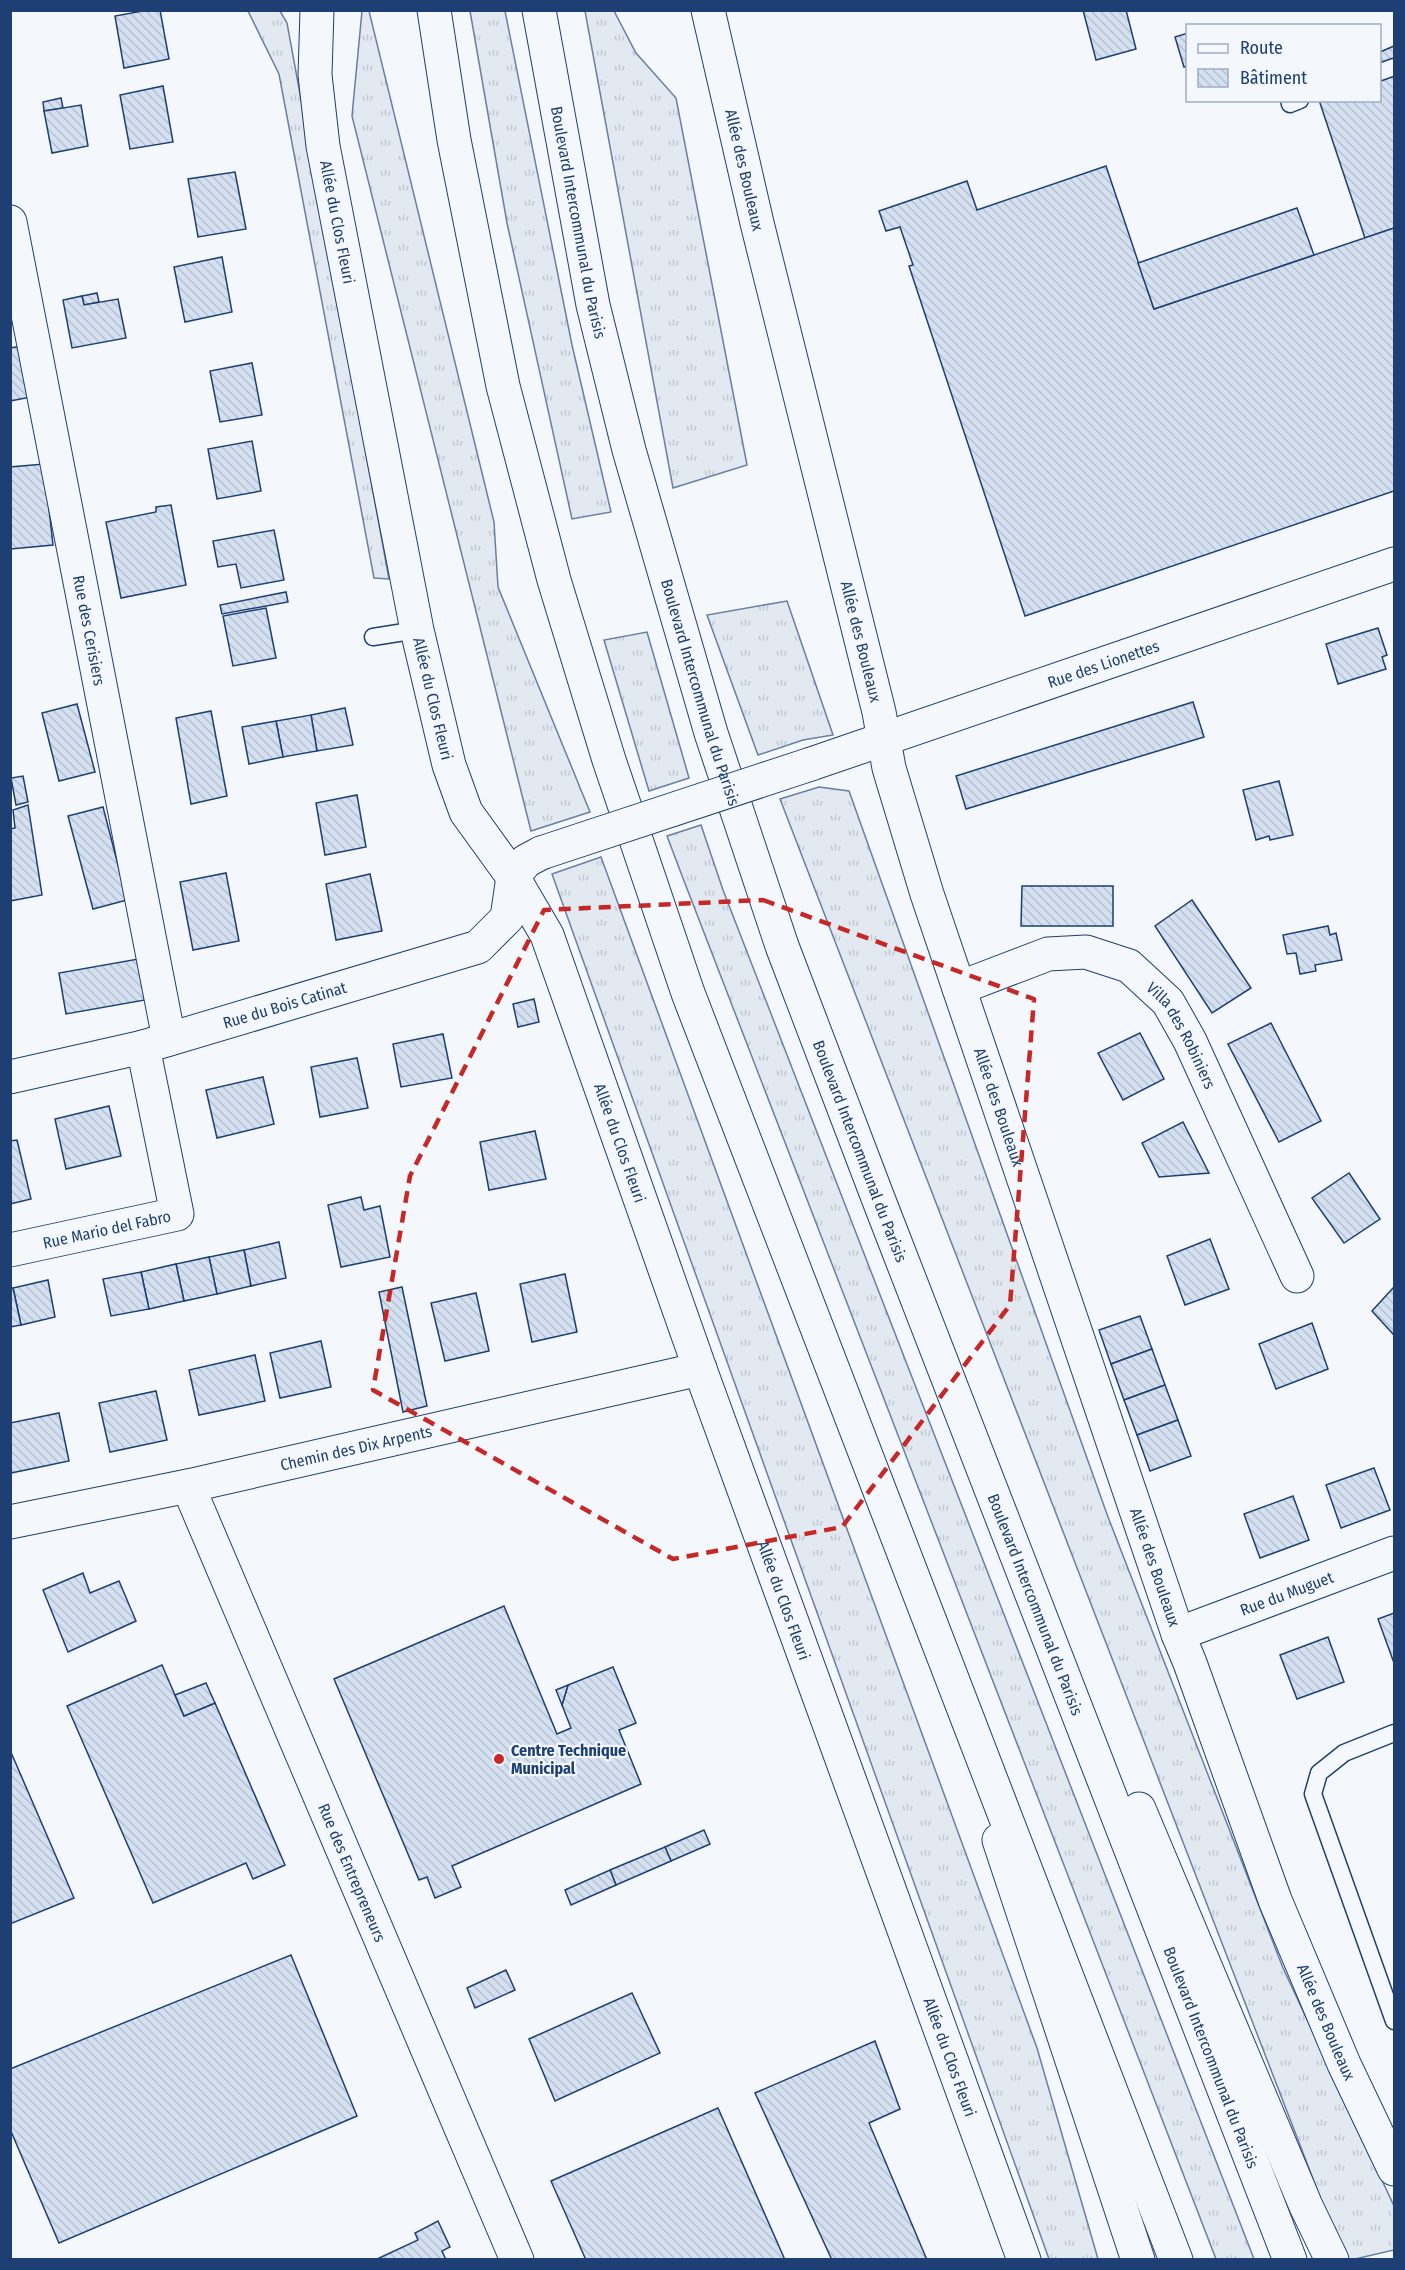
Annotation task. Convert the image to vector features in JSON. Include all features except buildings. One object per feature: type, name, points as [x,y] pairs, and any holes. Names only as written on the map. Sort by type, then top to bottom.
[{"type":"main road","name":"Allée du Clos Fleuri","points":[[317,10],[315,75],[323,146],[417,630],[449,765],[466,812],[513,877],[547,935],[700,1369],[1024,2259]]},
{"type":"main road","points":[[434,10],[454,140],[504,386],[554,580],[609,760],[688,993],[1176,2259]]},
{"type":"main road","name":"Boulevard Intercommunal du Parisis","points":[[539,10],[593,305],[629,450],[711,733],[782,946],[1290,2259]]},
{"type":"main road","name":"Allée des Bouleaux","points":[[708,10],[757,223],[885,737],[889,768],[927,894],[1178,1634],[1275,1900],[1344,2064],[1395,2169]]},
{"type":"main road","name":"Rue des Cerisiers","points":[[10,222],[156,1043]]},
{"type":"main road","name":"Rue des Lionettes","points":[[513,877],[526,861],[540,852],[811,764],[1395,564]]},
{"type":"main road","name":"Rue du Bois Catinat","points":[[10,1077],[156,1043],[478,947],[507,918],[513,877]]},
{"type":"main road","name":"Villa des Robiniers","points":[[959,988],[1048,954],[1086,952],[1129,966],[1168,1002],[1190,1041],[1297,1276]]},
{"type":"main road","name":"Rue Mario del Fabro","points":[[10,1250],[177,1214],[156,1043]]},
{"type":"main road","points":[[878,1198],[1041,1574],[1306,2206],[1332,2259]]},
{"type":"main road","name":"Chemin des Dix Arpents","points":[[10,1522],[188,1486],[700,1369]]},
{"type":"main road","name":"Rue des Entrepreneurs","points":[[188,1486],[517,2259]]},
{"type":"main road","name":"Rue du Muguet","points":[[1178,1634],[1395,1553]]},
{"type":"main road","points":[[909,1570],[1138,2259]]},
{"type":"lane","points":[[374,637],[417,630]]},
{"type":"lane","points":[[1395,1733],[1344,1753],[1319,1773],[1313,1794],[1395,2021]]},
{"type":"highlighted area","points":[[763,900],[1034,999],[1010,1305],[842,1527],[673,1559],[373,1390],[410,1176],[544,910]]},
{"type":"green space","points":[[248,11],[280,11],[287,23],[389,579],[374,578],[279,74]]},
{"type":"green space","points":[[362,11],[369,11],[494,522],[498,587],[590,812],[531,831],[352,116]]},
{"type":"green space","points":[[470,11],[505,11],[572,345],[611,512],[572,519],[507,223]]},
{"type":"green space","points":[[585,11],[614,11],[636,53],[676,98],[747,465],[673,488]]},
{"type":"green space","points":[[787,601],[833,735],[803,740],[758,755],[707,615]]},
{"type":"green space","points":[[647,632],[689,778],[649,791],[604,640]]},
{"type":"green space","points":[[819,787],[849,791],[1108,1517],[1283,1968],[1394,2206],[1394,2250],[1355,2259],[1344,2259],[780,799]]},
{"type":"green space","points":[[701,825],[723,890],[1254,2259],[1216,2259],[681,873],[667,836]]},
{"type":"green space","points":[[601,857],[1037,2048],[1098,2259],[1049,2259],[552,874]]},
{"type":"place","name":"Centre Technique Municipal","points":[[499,1759]]}]
